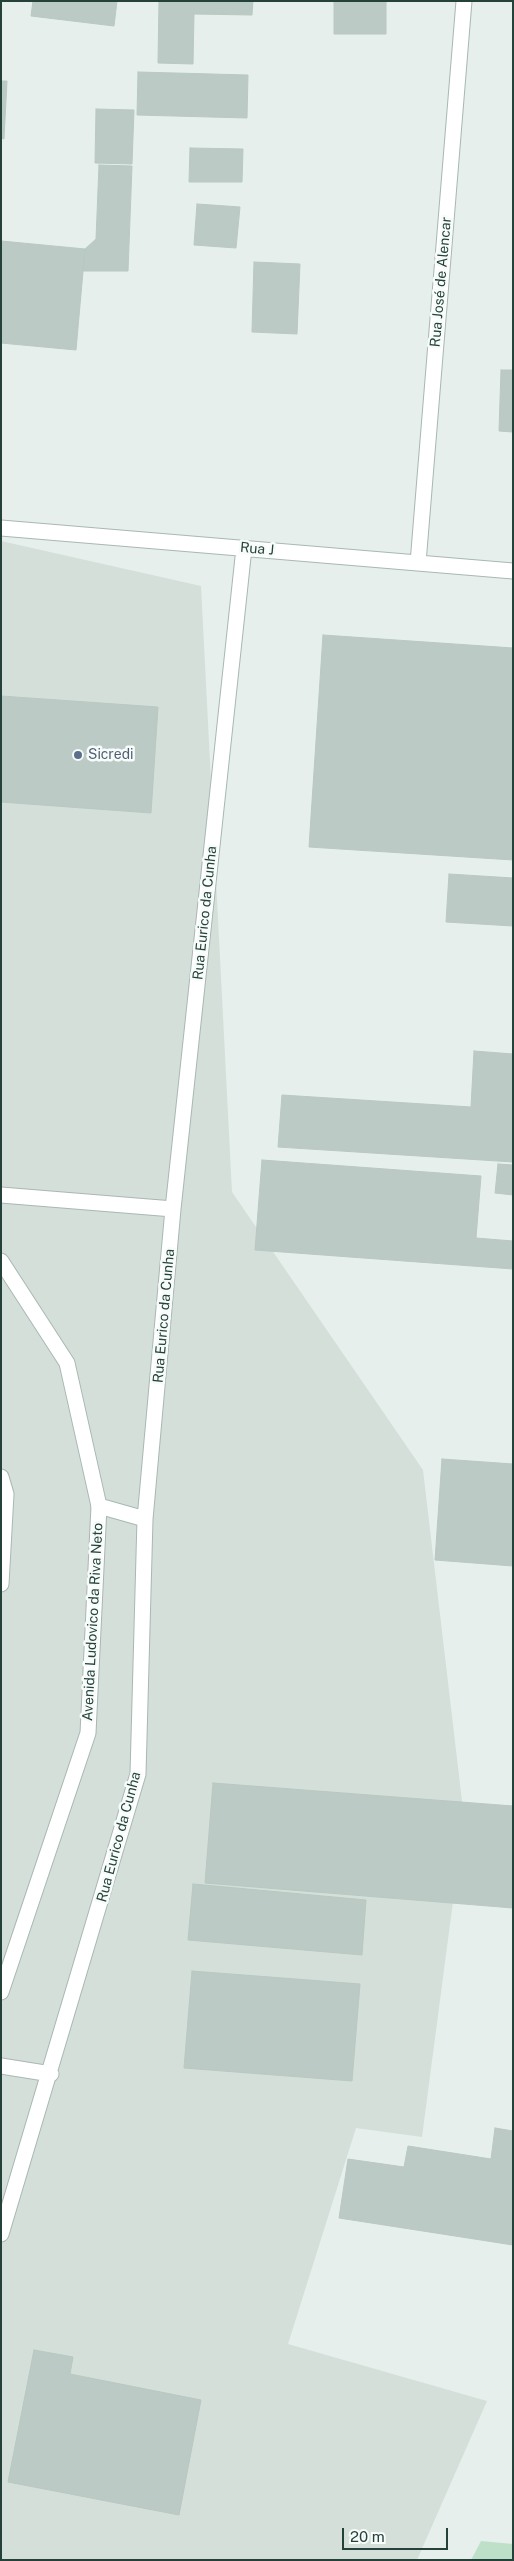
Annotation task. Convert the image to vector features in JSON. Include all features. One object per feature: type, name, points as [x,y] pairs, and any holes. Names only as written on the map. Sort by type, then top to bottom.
[{"type":"street","name":"Rua José de Alencar","points":[[418,563],[464,1]]},
{"type":"street","name":"Rua J","points":[[1,528],[513,571]]},
{"type":"street","name":"Rua Eurico da Cunha","points":[[1,2234],[51,2074],[138,1774],[145,1519],[173,1209],[244,548]]},
{"type":"street","points":[[1,1195],[173,1209]]},
{"type":"street","name":"Avenida Ludovico da Riva Neto","points":[[1,1261],[67,1363],[98,1506],[88,1733],[1,1992]]},
{"type":"street","points":[[1,1477],[6,1494],[1,1584]]},
{"type":"street","points":[[98,1506],[145,1519]]},
{"type":"street","points":[[1,2066],[51,2074]]},
{"type":"shaded area","points":[[1,541],[201,586],[232,1192],[423,1470],[464,1818],[422,2137],[356,2128],[288,2344],[487,2401],[417,2560],[1,2560]]},
{"type":"green space","points":[[481,2541],[513,2544],[513,2560],[471,2560]]},
{"type":"building","points":[[33,1],[117,1],[114,26],[31,16]]},
{"type":"building","points":[[159,1],[253,1],[252,15],[194,14],[193,64],[158,63]]},
{"type":"building","points":[[334,1],[386,1],[386,34],[334,34]]},
{"type":"building","points":[[138,72],[248,75],[247,118],[137,115]]},
{"type":"building","points":[[1,81],[7,81],[4,139],[1,138]]},
{"type":"building","points":[[96,109],[134,110],[132,164],[95,163]]},
{"type":"building","points":[[190,148],[243,149],[242,182],[189,182]]},
{"type":"building","points":[[99,165],[132,166],[128,271],[83,271],[85,249],[96,239]]},
{"type":"building","points":[[197,204],[240,207],[236,248],[194,245]]},
{"type":"building","points":[[1,241],[85,249],[76,350],[1,343]]},
{"type":"building","points":[[254,262],[300,264],[297,334],[252,332]]},
{"type":"building","points":[[501,370],[513,370],[513,432],[499,431]]},
{"type":"building","points":[[323,635],[513,648],[513,860],[309,847]]},
{"type":"building","name":"Sicredi","points":[[1,696],[158,707],[151,813],[1,802]]},
{"type":"building","points":[[449,874],[513,878],[513,926],[446,922]]},
{"type":"building","points":[[474,1051],[513,1054],[513,1162],[278,1147],[282,1095],[471,1107]]},
{"type":"building","points":[[262,1160],[481,1176],[476,1238],[513,1241],[513,1269],[255,1250]]},
{"type":"building","points":[[498,1164],[513,1165],[513,1195],[495,1193]]},
{"type":"building","points":[[442,1459],[513,1464],[513,1566],[435,1560]]},
{"type":"building","points":[[213,1783],[513,1806],[513,1908],[205,1883]]},
{"type":"building","points":[[193,1884],[366,1900],[362,1955],[188,1940]]},
{"type":"building","points":[[192,1971],[360,1984],[352,2081],[184,2068]]},
{"type":"building","points":[[495,2128],[513,2131],[513,2245],[339,2218],[348,2159],[404,2167],[408,2146],[491,2159]]},
{"type":"building","points":[[34,2350],[73,2357],[70,2374],[201,2400],[179,2515],[8,2482]]},
{"type":"place","name":"Sicredi","points":[[78,755]]}]
